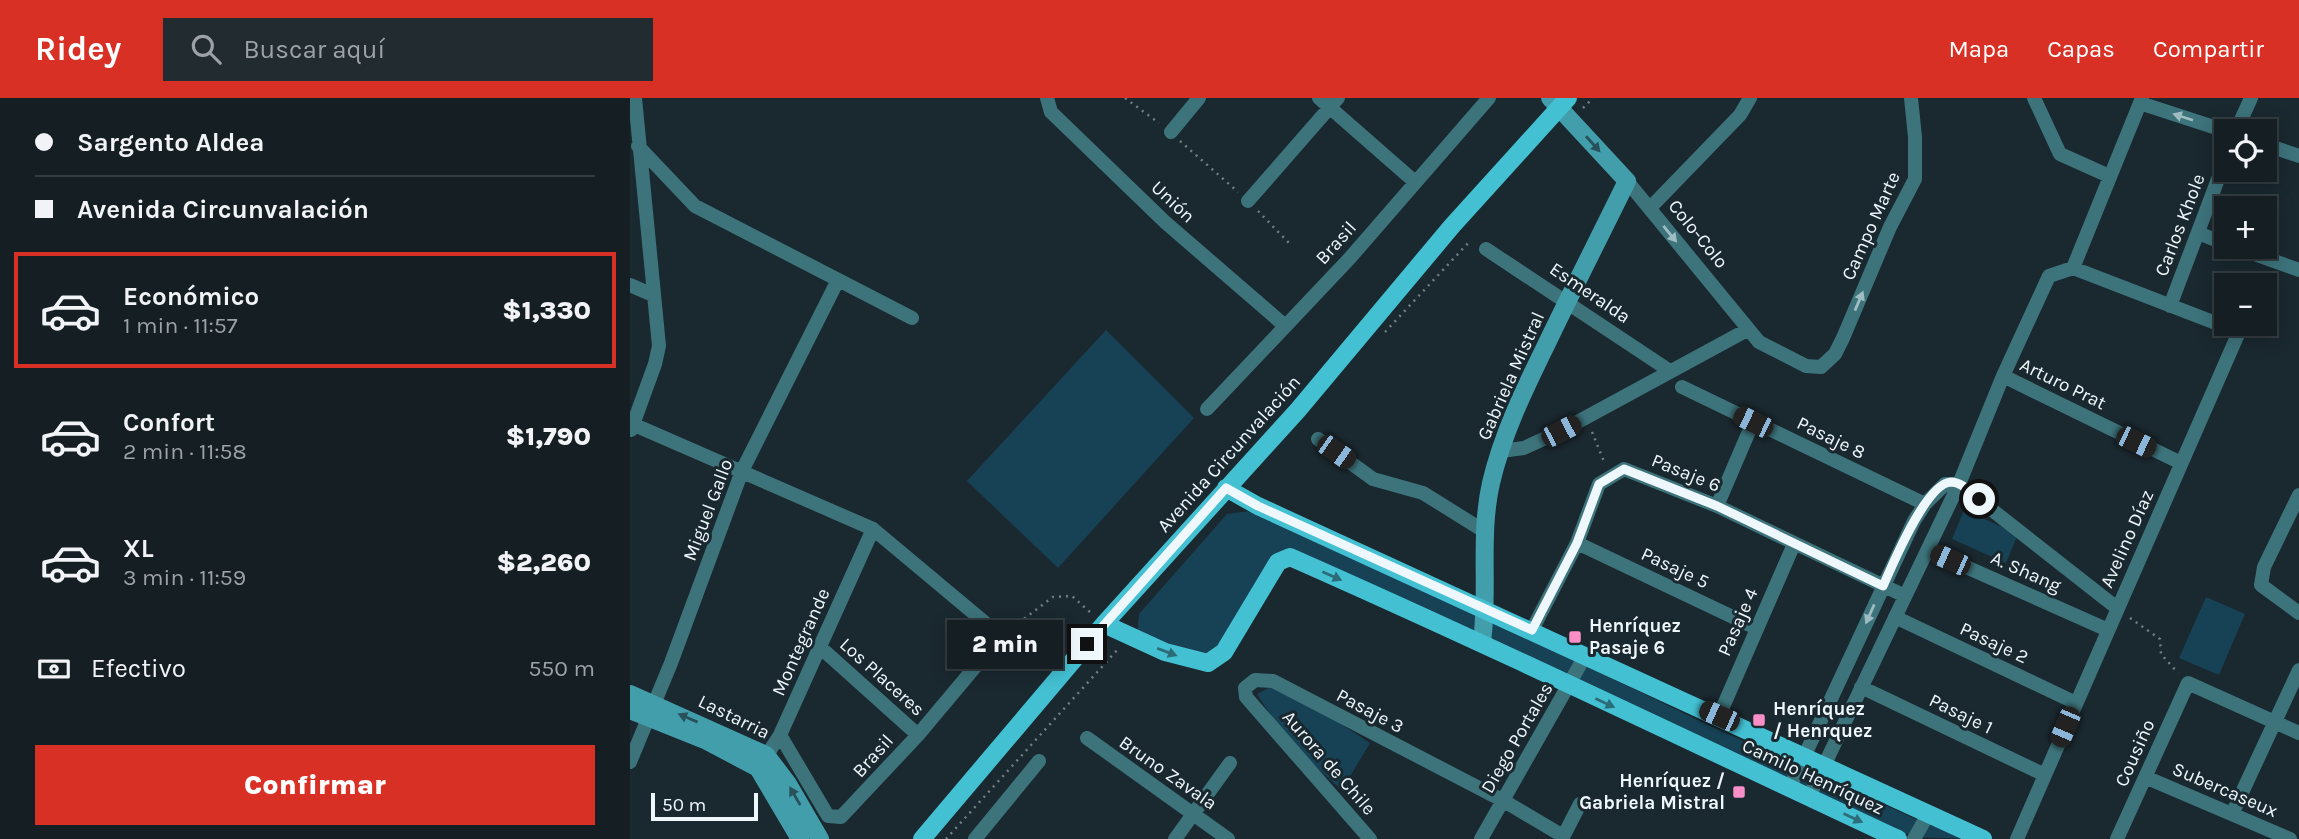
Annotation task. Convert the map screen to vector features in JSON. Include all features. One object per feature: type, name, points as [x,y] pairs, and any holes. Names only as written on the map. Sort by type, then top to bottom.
[{"type":"main road","name":"Avenida Circunvalación","points":[[922,839],[1104,624],[1298,410],[1559,101]]},
{"type":"main road","name":"Camilo Henríquez","points":[[1226,488],[1258,506],[1719,716],[1927,816],[1983,839]]},
{"type":"main road","name":"Camilo Henríquez","points":[[1104,624],[1166,652],[1208,663],[1224,652],[1278,562],[1290,557],[1482,642],[1569,687],[1898,839]]},
{"type":"street","points":[[635,98],[635,145],[659,345],[631,427],[742,471],[873,529],[1001,636]]},
{"type":"street","name":"Unión","points":[[1047,98],[1051,112],[1165,222],[1284,326]]},
{"type":"street","points":[[1171,132],[1199,98]]},
{"type":"street","name":"Brasil","points":[[1207,409],[1349,259],[1489,98]]},
{"type":"street","name":"Campo Marte","points":[[1828,362],[1843,338],[1890,227],[1915,179],[1915,137],[1910,98]]},
{"type":"street","points":[[2034,98],[2060,154],[2109,176]]},
{"type":"street","points":[[2241,119],[2251,98]]},
{"type":"street","points":[[1650,208],[1740,115],[1745,100]]},
{"type":"street","points":[[1248,201],[1329,101],[1415,182]]},
{"type":"street","name":"Colo-Colo","points":[[1559,101],[1759,342],[1805,366],[1821,367],[1828,362]]},
{"type":"street","points":[[2073,268],[2141,101],[2214,127]]},
{"type":"street","points":[[635,145],[695,206],[912,318]]},
{"type":"street","points":[[2277,149],[2299,156]]},
{"type":"street","name":"Gabriela Mistral","points":[[1482,642],[1486,611],[1484,531],[1491,483],[1501,451],[1516,408],[1627,181]]},
{"type":"street","name":"Carlos Khole","points":[[2170,306],[2217,182]]},
{"type":"street","points":[[2197,233],[2214,239]]},
{"type":"street","name":"Esmeralda","points":[[1486,249],[1568,300],[1670,371]]},
{"type":"street","points":[[2268,259],[2299,270]]},
{"type":"street","points":[[1809,797],[1959,484],[2003,376],[2049,276],[2073,268],[2170,306]]},
{"type":"street","name":"Miguel Gallo","points":[[630,762],[742,471],[838,280]]},
{"type":"street","points":[[630,285],[653,295]]},
{"type":"street","name":"Avelino Díaz","points":[[2017,839],[2238,332],[2170,306]]},
{"type":"street","points":[[1501,451],[1534,445],[1747,330]]},
{"type":"street","name":"Arturo Prat","points":[[2003,376],[2181,463]]},
{"type":"street","name":"Pasaje 8","points":[[1682,387],[1925,504]]},
{"type":"street","points":[[1717,506],[1753,422]]},
{"type":"street","points":[[1318,439],[1373,478],[1423,493],[1484,531]]},
{"type":"street","name":"Pasaje 6","points":[[1611,477],[1624,469],[1717,506],[1905,596]]},
{"type":"street","points":[[1532,630],[1577,543],[1599,484],[1611,477]]},
{"type":"street","points":[[1789,789],[1883,586],[1925,504],[1945,484],[1959,484],[2118,608]]},
{"type":"street","points":[[2299,495],[2264,567],[2262,585],[2299,613]]},
{"type":"street","name":"Montegrande","points":[[762,762],[779,735],[821,648],[873,529]]},
{"type":"street","name":"Pasaje 5","points":[[1577,543],[1756,628]]},
{"type":"street","name":"Pasaje 4","points":[[1719,716],[1794,544]]},
{"type":"street","name":"A. Shang","points":[[1927,550],[2108,630]]},
{"type":"street","name":"Pasaje 2","points":[[1895,617],[2076,703]]},
{"type":"street","name":"Brasil","points":[[779,735],[828,816],[836,818],[846,815],[1001,636]]},
{"type":"street","name":"Los Placeres","points":[[821,648],[918,735]]},
{"type":"street","name":"Diego Portales","points":[[1481,839],[1586,656]]},
{"type":"street","points":[[2232,814],[2299,670]]},
{"type":"street","name":"Pasaje 3","points":[[1259,713],[1246,697],[1245,688],[1255,680],[1273,681],[1452,777],[1504,801]]},
{"type":"street","points":[[2188,683],[2299,733]]},
{"type":"street","name":"Cousiño","points":[[2117,839],[2188,683]]},
{"type":"street","name":"Pasaje 1","points":[[1861,687],[2045,775]]},
{"type":"street","name":"Lastarria","points":[[630,694],[651,711],[707,741],[762,762],[788,784],[820,839]]},
{"type":"street","name":"Lastarria","points":[[630,710],[651,711]]},
{"type":"street","name":"Aurora de Chile","points":[[1259,713],[1370,839]]},
{"type":"street","name":"Bruno Zavala","points":[[1087,738],[1228,839]]},
{"type":"street","points":[[975,839],[1039,761]]},
{"type":"street","name":"Lastarria","points":[[762,762],[800,839]]},
{"type":"street","points":[[1175,839],[1230,762]]},
{"type":"street","name":"Subercaseux","points":[[2146,776],[2290,839]]},
{"type":"street","points":[[1504,801],[1562,838],[1580,803]]},
{"type":"street","points":[[1914,839],[1927,816]]},
{"type":"path","points":[[1125,98],[1171,132],[1248,201],[1290,244]]},
{"type":"path","points":[[1381,338],[1471,240]]},
{"type":"path","points":[[1587,418],[1611,477]]},
{"type":"path","points":[[1001,636],[1053,597],[1065,595],[1072,596],[1104,624]]},
{"type":"path","points":[[2118,608],[2160,639],[2161,654],[2188,683]]},
{"type":"shaded area","points":[[1106,330],[1194,418],[1058,568],[967,481]]},
{"type":"shaded area","points":[[1257,510],[1481,613],[1479,638],[1289,553],[1207,660],[1137,634],[1139,614],[1227,514]]},
{"type":"shaded area","points":[[1964,510],[2018,534],[2006,563],[1952,539]]},
{"type":"shaded area","points":[[2206,597],[2245,614],[2219,675],[2179,658]]},
{"type":"shaded area","points":[[1492,620],[1708,725],[1920,821],[1969,839],[1913,837],[1488,641]]},
{"type":"shaded area","points":[[1278,683],[1370,743],[1342,790],[1295,745],[1257,694]]},
{"type":"place","name":"Henríquez Pasaje 6","points":[[1575,637]]},
{"type":"place","name":"Henríquez / Henrquez","points":[[1759,720]]},
{"type":"place","name":"Henríquez / Gabriela Mistral","points":[[1739,792]]},
{"type":"route","points":[[1087,644],[1226,488],[1258,506],[1532,630],[1577,543],[1599,484],[1624,469],[1717,506],[1883,586],[1914,521],[1940,487],[1948,482],[1959,484],[1979,499]]}]
